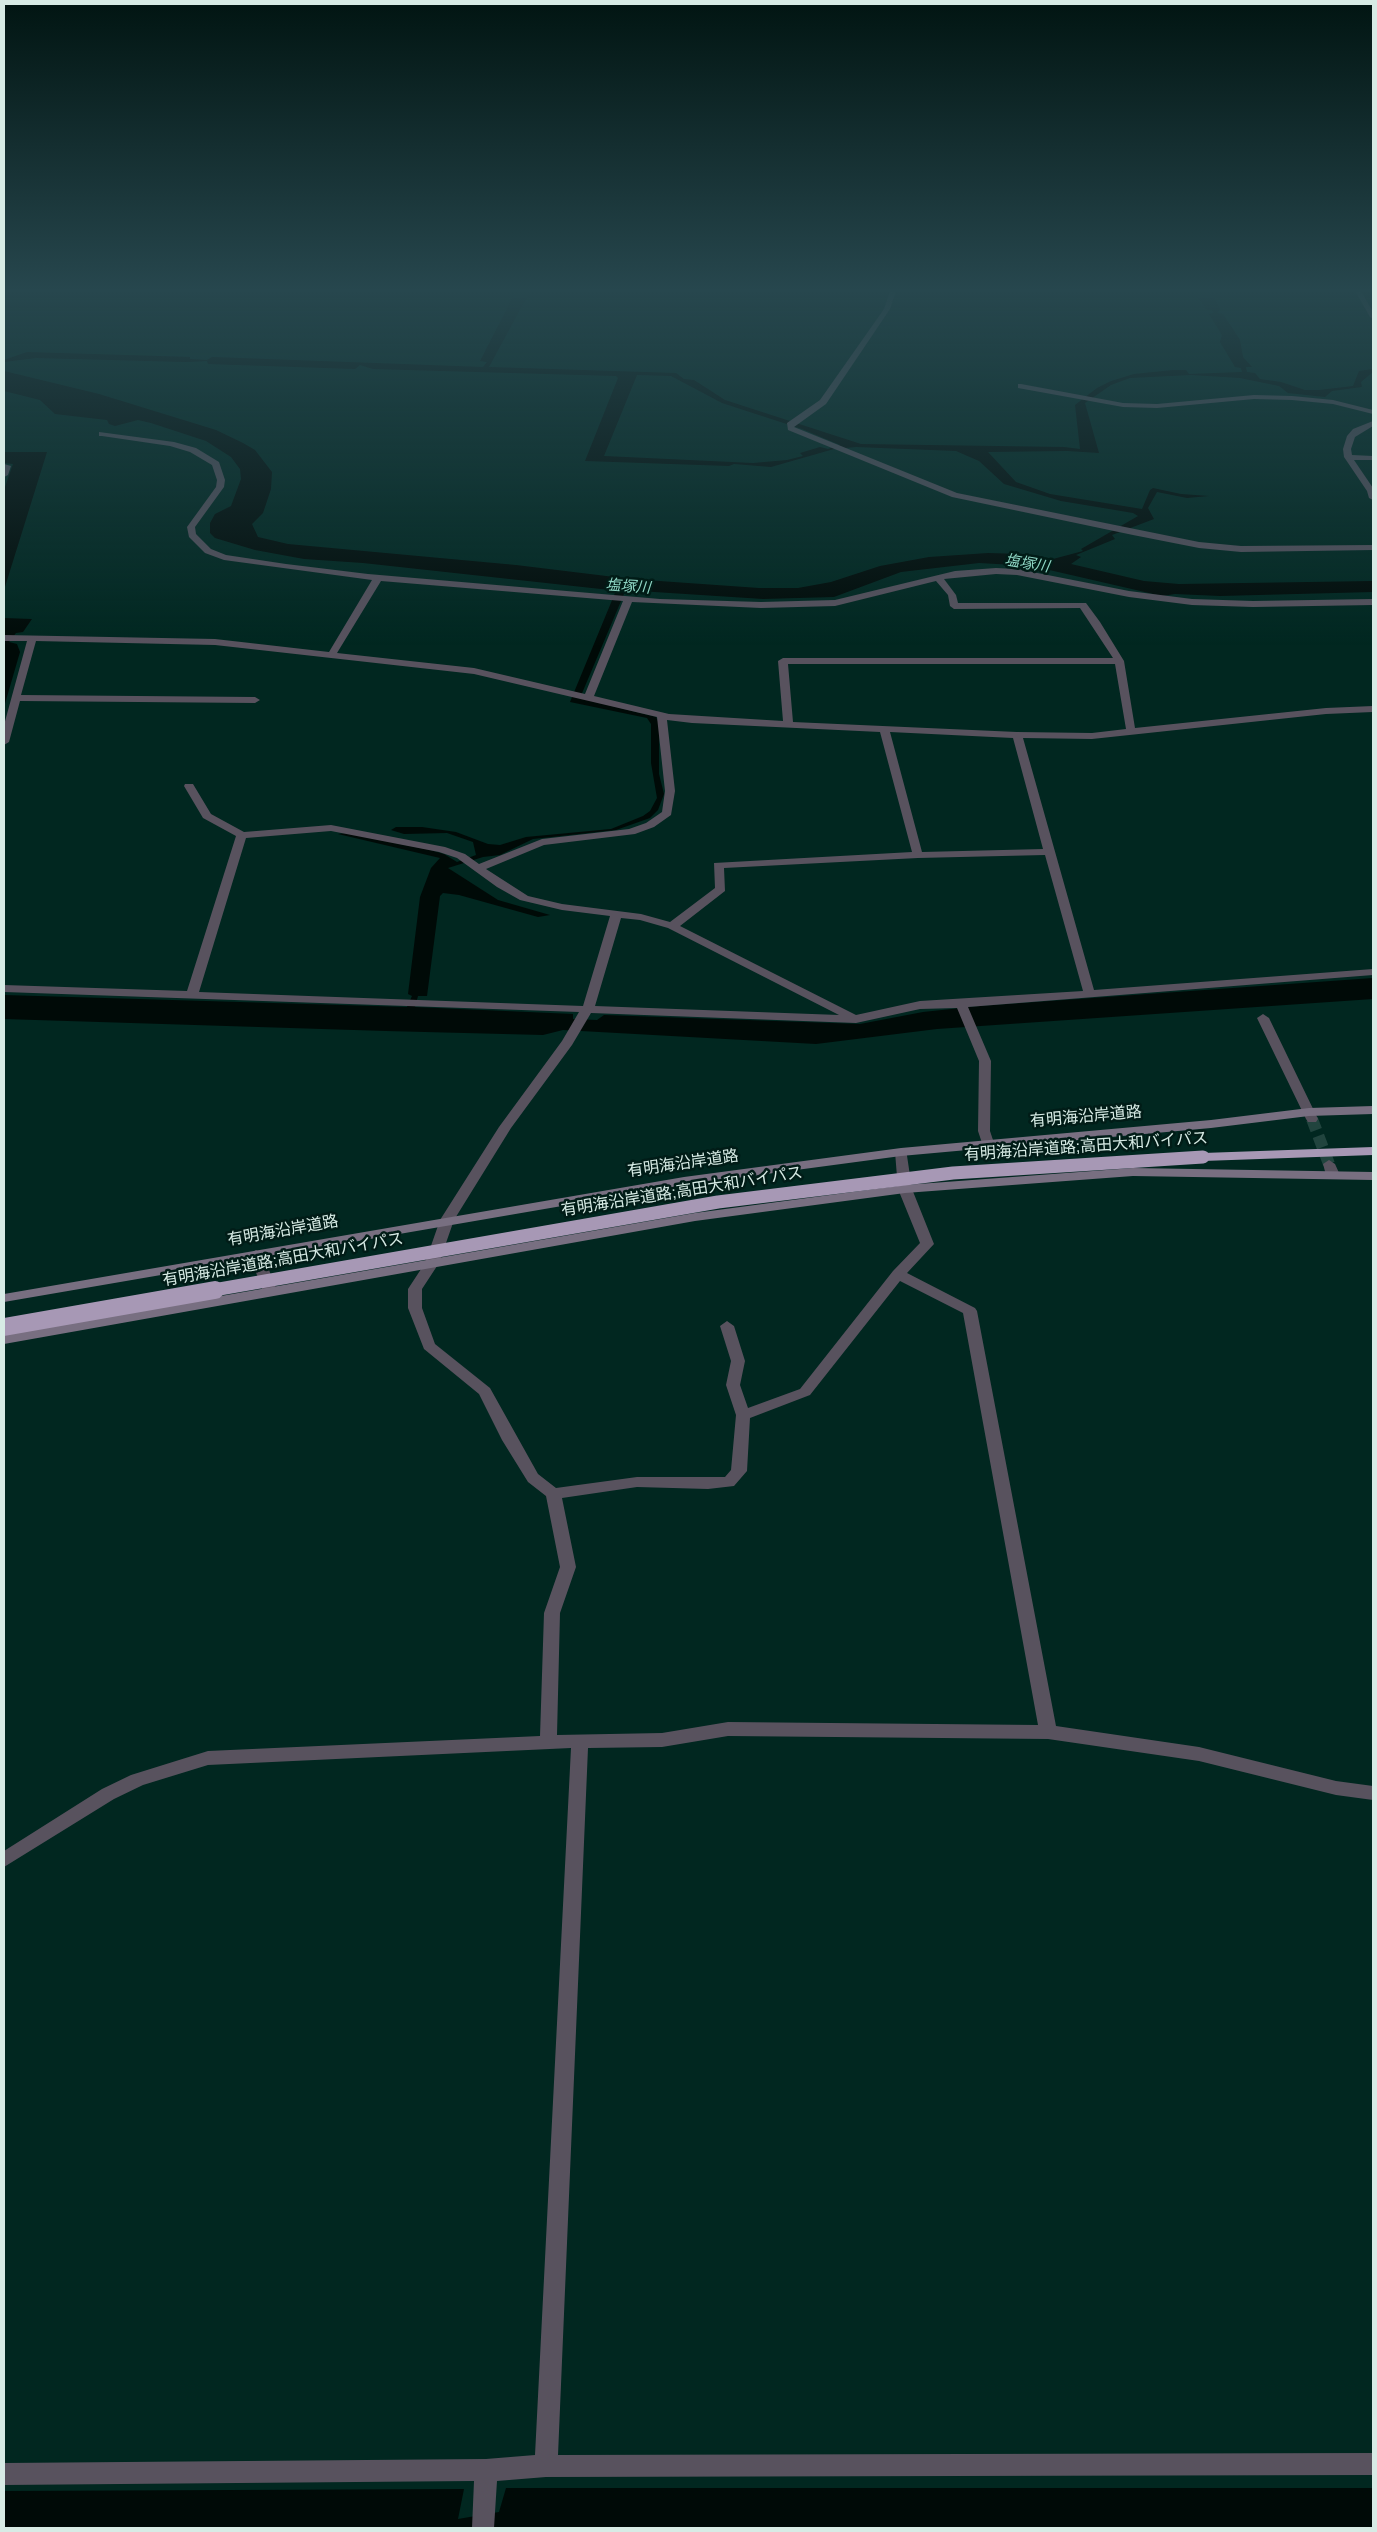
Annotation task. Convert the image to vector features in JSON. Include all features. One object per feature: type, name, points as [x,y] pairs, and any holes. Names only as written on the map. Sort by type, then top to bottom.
[{"type":"highway","name":"有明海沿岸道路;高田大和バイパス","points":[[4,1327],[718,1202],[953,1173],[1203,1157],[1373,1151]]},
{"type":"main road","name":"有明海沿岸道路","points":[[4,1298],[447,1220],[684,1181],[901,1152],[988,1143],[1373,1110]]},
{"type":"main road","points":[[4,1339],[695,1217],[905,1189],[1133,1172],[1331,1169],[1373,1176]]},
{"type":"street","points":[[813,409],[790,425],[791,428],[954,495],[1199,545],[1241,549],[1373,548]]},
{"type":"street","points":[[1373,423],[1362,427],[1351,436],[1347,449],[1348,457],[1373,498]]},
{"type":"street","points":[[102,434],[171,444],[193,450],[216,464],[221,480],[220,487],[191,528],[192,535],[208,551],[224,557],[286,567],[378,578],[628,600],[761,605],[835,603],[955,574],[1003,572],[1129,594],[1192,602],[1253,604],[1373,602]]},
{"type":"street","points":[[1348,457],[1373,458]]},
{"type":"street","points":[[4,466],[7,466],[4,475]]},
{"type":"street","points":[[332,654],[378,578]]},
{"type":"street","points":[[938,578],[952,596],[954,606],[1083,605],[1096,622],[1119,661],[1130,731]]},
{"type":"street","points":[[589,697],[628,600]]},
{"type":"street","points":[[4,638],[216,642],[332,654],[474,671],[662,715],[692,720],[1017,735],[1092,736],[1326,711],[1373,708]]},
{"type":"street","points":[[4,742],[32,639]]},
{"type":"street","points":[[788,723],[782,661],[1119,661]]},
{"type":"street","points":[[16,698],[255,700]]},
{"type":"street","points":[[480,868],[542,842],[631,832],[650,825],[667,813],[670,791],[662,715]]},
{"type":"street","points":[[884,728],[918,855]]},
{"type":"street","points":[[1017,735],[1089,993]]},
{"type":"street","points":[[189,786],[207,816],[242,835],[331,828],[441,849],[461,856],[501,885],[524,898],[616,915],[641,917],[672,926],[856,1019]]},
{"type":"street","points":[[192,994],[242,835]]},
{"type":"street","points":[[672,926],[721,889],[718,866],[918,855],[1049,852]]},
{"type":"street","points":[[548,1742],[552,1613],[568,1567],[553,1494],[533,1478],[510,1440],[485,1392],[429,1346],[415,1308],[414,1289],[432,1263],[447,1220],[505,1127],[568,1042],[588,1008],[616,915]]},
{"type":"street","points":[[4,988],[856,1019],[920,1005],[961,1004],[1373,972]]},
{"type":"street","points":[[961,1004],[985,1061],[984,1131],[988,1143]]},
{"type":"street","points":[[1263,1018],[1310,1116]]},
{"type":"street","points":[[743,1415],[805,1392],[898,1274],[927,1244],[905,1189],[901,1152]]},
{"type":"street","points":[[256,1254],[270,1293]]},
{"type":"street","points":[[898,1274],[970,1310],[1048,1732]]},
{"type":"street","points":[[553,1494],[636,1482],[708,1484],[729,1482],[739,1471],[743,1415],[733,1385],[738,1361],[727,1326]]},
{"type":"street","points":[[4,1860],[108,1794],[137,1780],[208,1758],[548,1742],[662,1740],[728,1729],[1048,1732],[1199,1754],[1336,1788],[1373,1793]]},
{"type":"street","points":[[546,2466],[580,1741]]},
{"type":"street","points":[[4,2474],[486,2470],[546,2466],[1373,2464]]},
{"type":"street","points":[[483,2528],[486,2470]]},
{"type":"water","name":"塩塚川","points":[[50,409],[148,409],[216,430],[255,450],[272,472],[271,489],[263,513],[252,524],[258,537],[288,544],[516,565],[631,579],[759,588],[798,588],[831,582],[880,566],[929,557],[988,553],[1023,554],[1053,559],[1083,551],[1081,549],[1138,516],[1133,513],[1061,501],[1004,484],[979,461],[956,451],[856,447],[834,449],[771,467],[734,464],[729,466],[585,461],[606,409],[623,409],[604,456],[753,463],[787,460],[803,456],[800,453],[820,447],[828,449],[840,445],[802,429],[741,409],[753,409],[861,444],[1064,447],[1080,449],[1075,409],[1087,409],[1099,453],[1067,451],[988,452],[1016,482],[1050,494],[1142,509],[1150,490],[1153,488],[1181,494],[1209,496],[1187,498],[1157,492],[1148,508],[1154,519],[1112,535],[1115,539],[1076,555],[1081,557],[1071,564],[1144,581],[1179,584],[1373,581],[1373,592],[1220,596],[1175,594],[1162,596],[1032,566],[979,563],[901,572],[834,597],[763,599],[639,591],[624,594],[580,698],[656,717],[659,724],[659,774],[664,794],[658,810],[650,818],[616,830],[533,839],[500,855],[483,857],[448,868],[498,900],[550,915],[538,917],[459,895],[443,893],[440,896],[427,996],[418,996],[415,1007],[573,1014],[573,1019],[597,1020],[604,1015],[860,1024],[923,1012],[980,1006],[1373,978],[1373,999],[937,1029],[816,1044],[563,1030],[543,1035],[4,1019],[4,995],[407,1007],[412,996],[408,994],[420,897],[431,868],[440,858],[338,834],[346,833],[430,850],[444,854],[457,862],[476,855],[473,842],[447,833],[404,834],[391,830],[396,827],[422,827],[456,832],[488,844],[500,845],[526,837],[611,829],[643,816],[650,811],[657,798],[651,763],[651,724],[647,718],[570,702],[615,593],[610,590],[363,563],[304,559],[255,550],[215,538],[210,533],[210,523],[215,514],[231,506],[241,479],[240,469],[231,457],[206,441],[151,423],[138,420],[115,426],[109,424],[107,420],[55,414]]},
{"type":"water","points":[[4,452],[47,452],[4,590],[4,490],[13,464],[4,463]]},
{"type":"water","points":[[4,618],[32,619],[23,632],[16,633],[9,642],[17,644],[20,652],[4,707]]},
{"type":"water","points":[[506,2488],[1373,2488],[1373,2528],[4,2528],[4,2491],[464,2489],[458,2519],[499,2512]]},
{"type":"tunnel","points":[[1312,1119],[1329,1164]]}]
